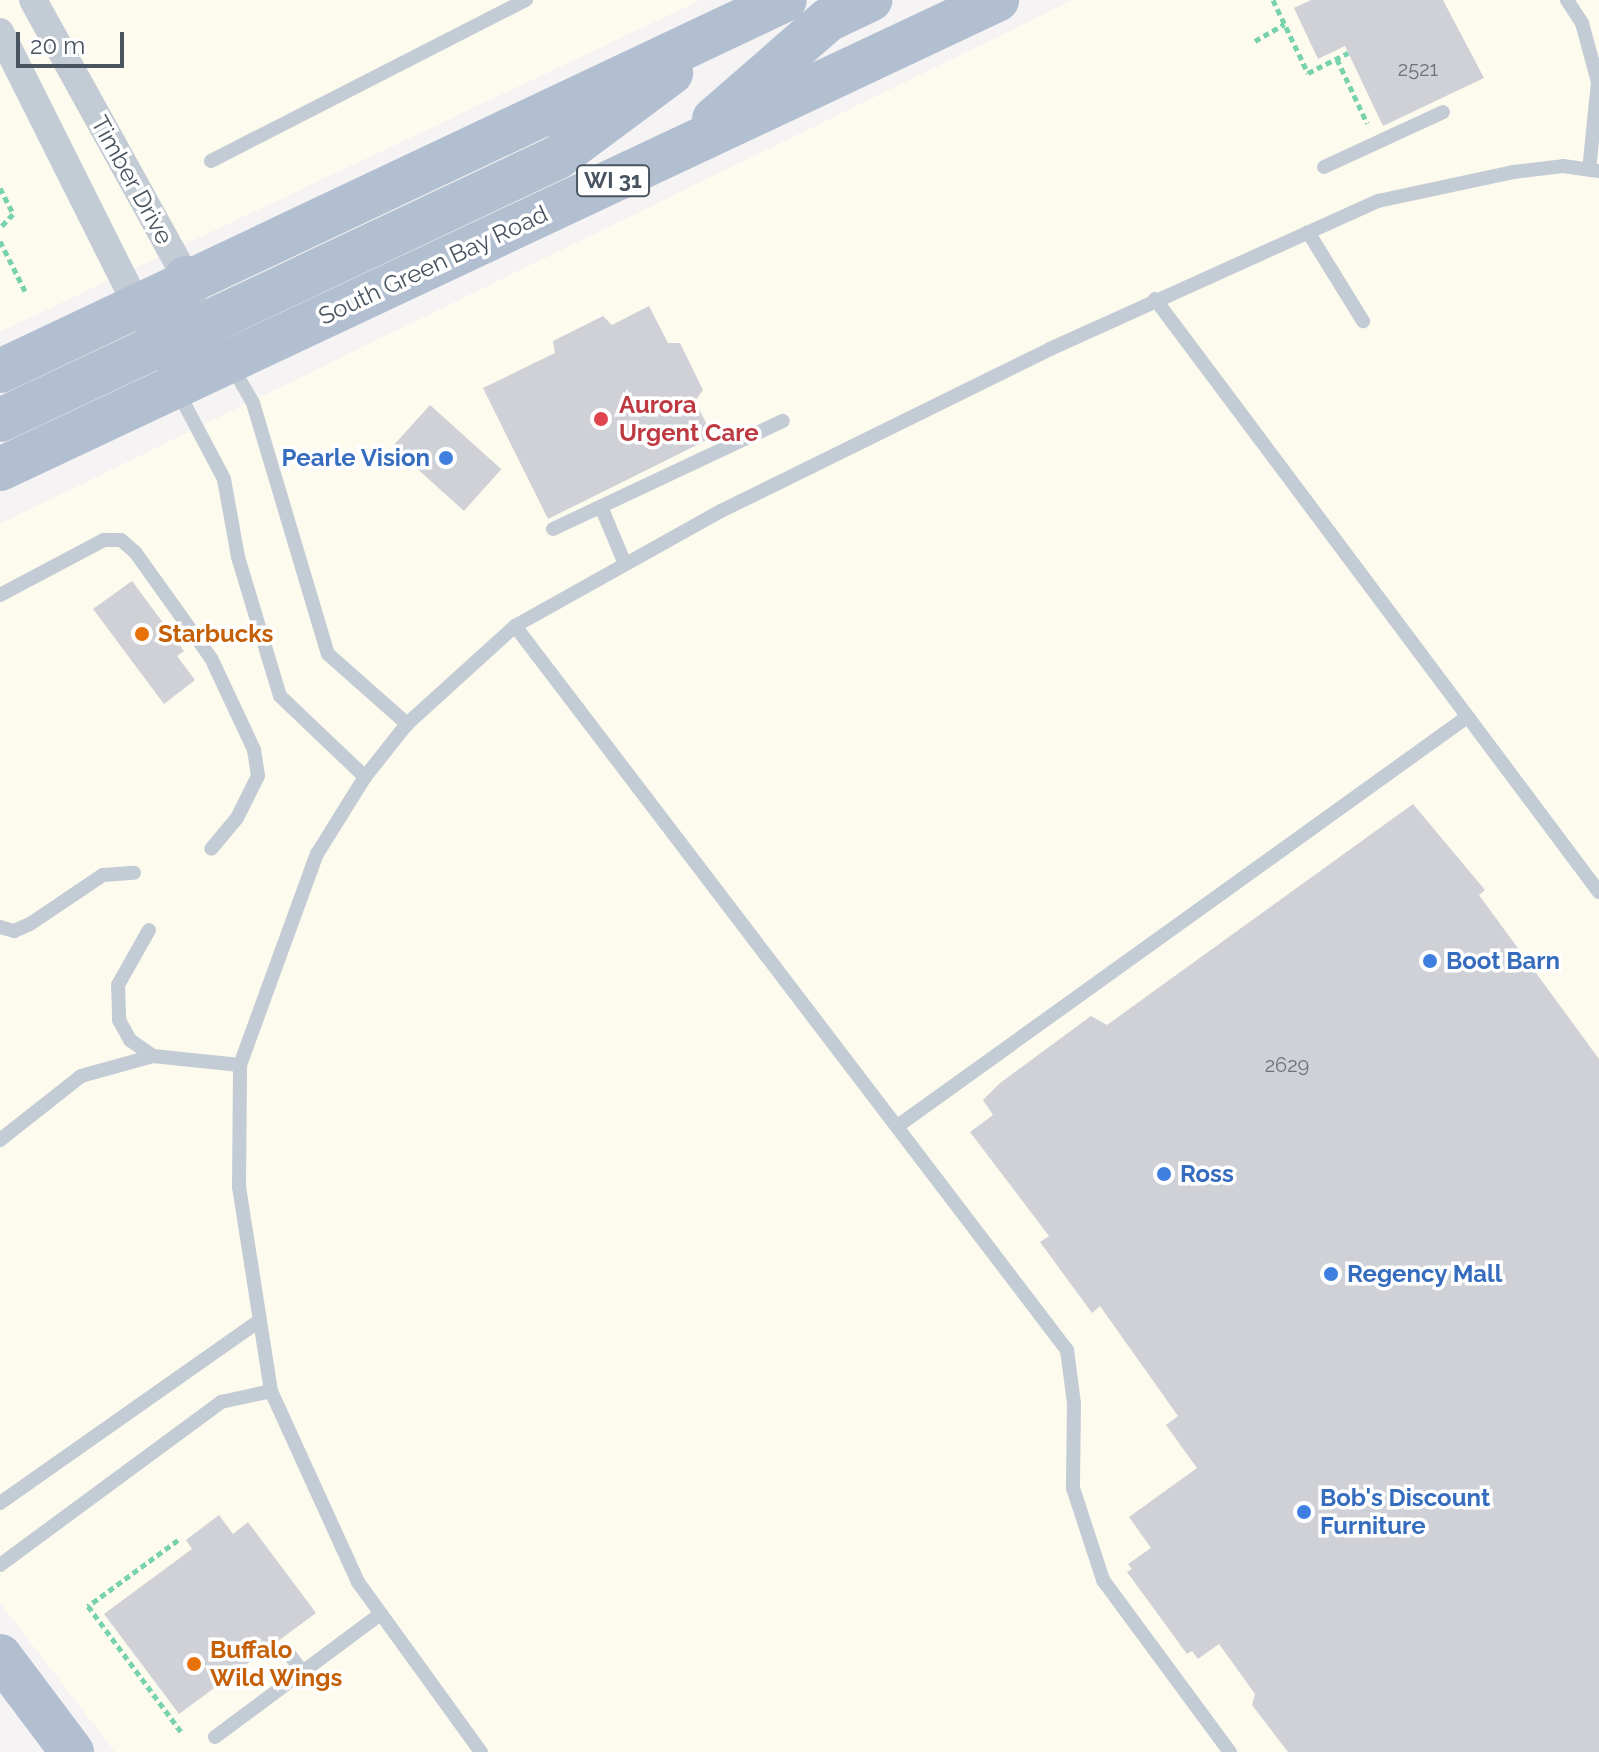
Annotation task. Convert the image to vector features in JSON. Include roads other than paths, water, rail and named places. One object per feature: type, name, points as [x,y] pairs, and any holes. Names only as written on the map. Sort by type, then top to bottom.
[{"type":"main road","points":[[0,371],[186,278],[785,0]]},
{"type":"main road","points":[[676,152],[828,20],[870,0]]},
{"type":"main road","name":"South Green Bay Road","points":[[0,469],[997,0]]},
{"type":"main road","points":[[175,385],[209,322],[558,157],[744,19]]},
{"type":"main road","points":[[0,420],[157,346],[186,278]]},
{"type":"main road","points":[[0,1656],[72,1752]]},
{"type":"street","name":"Timber Drive","points":[[33,0],[229,361]]},
{"type":"street","name":"Timber Drive","points":[[0,32],[175,385]]},
{"type":"lane","points":[[211,161],[526,0]]},
{"type":"lane","points":[[481,1752],[378,1616],[271,1391],[256,1323],[239,1187],[240,1065],[317,854],[365,777],[407,724],[515,626],[721,511],[1155,299],[1378,201],[1513,172],[1563,166],[1594,170],[1598,82],[1582,23],[1567,0]]},
{"type":"lane","points":[[1324,167],[1443,112]]},
{"type":"lane","points":[[1308,232],[1363,321]]},
{"type":"lane","points":[[1155,299],[1599,892]]},
{"type":"lane","points":[[229,361],[253,403],[328,654],[407,724]]},
{"type":"lane","points":[[175,385],[224,479],[238,557],[280,696],[365,777]]},
{"type":"lane","points":[[553,529],[602,509],[783,421]]},
{"type":"lane","points":[[602,509],[625,564]]},
{"type":"lane","points":[[6,592],[104,540],[121,540],[135,552],[211,658],[254,750],[258,776],[237,818],[211,849]]},
{"type":"lane","points":[[515,626],[899,1125],[1067,1350],[1074,1403],[1073,1488],[1103,1580],[1230,1752]]},
{"type":"lane","points":[[899,1125],[1467,717]]},
{"type":"lane","points":[[0,927],[14,931],[30,924],[103,875],[134,873]]},
{"type":"lane","points":[[149,930],[118,985],[118,997],[119,1020],[130,1040],[153,1056]]},
{"type":"lane","points":[[0,1140],[81,1076],[153,1056],[240,1065]]},
{"type":"lane","points":[[0,1503],[256,1323]]},
{"type":"lane","points":[[0,1565],[221,1402],[271,1391]]},
{"type":"lane","points":[[215,1737],[378,1616]]},
{"type":"lane","points":[[286,1650],[302,1671]]},
{"type":"place","name":"Aurora Urgent Care","points":[[601,419]]},
{"type":"place","name":"Pearle Vision","points":[[446,458]]},
{"type":"place","name":"Starbucks","points":[[142,634]]},
{"type":"place","name":"Boot Barn","points":[[1430,961]]},
{"type":"place","name":"Ross","points":[[1164,1174]]},
{"type":"place","name":"Regency Mall","points":[[1331,1274]]},
{"type":"place","name":"Bob's Discount Furniture","points":[[1304,1512]]},
{"type":"place","name":"Buffalo Wild Wings","points":[[194,1664]]}]
